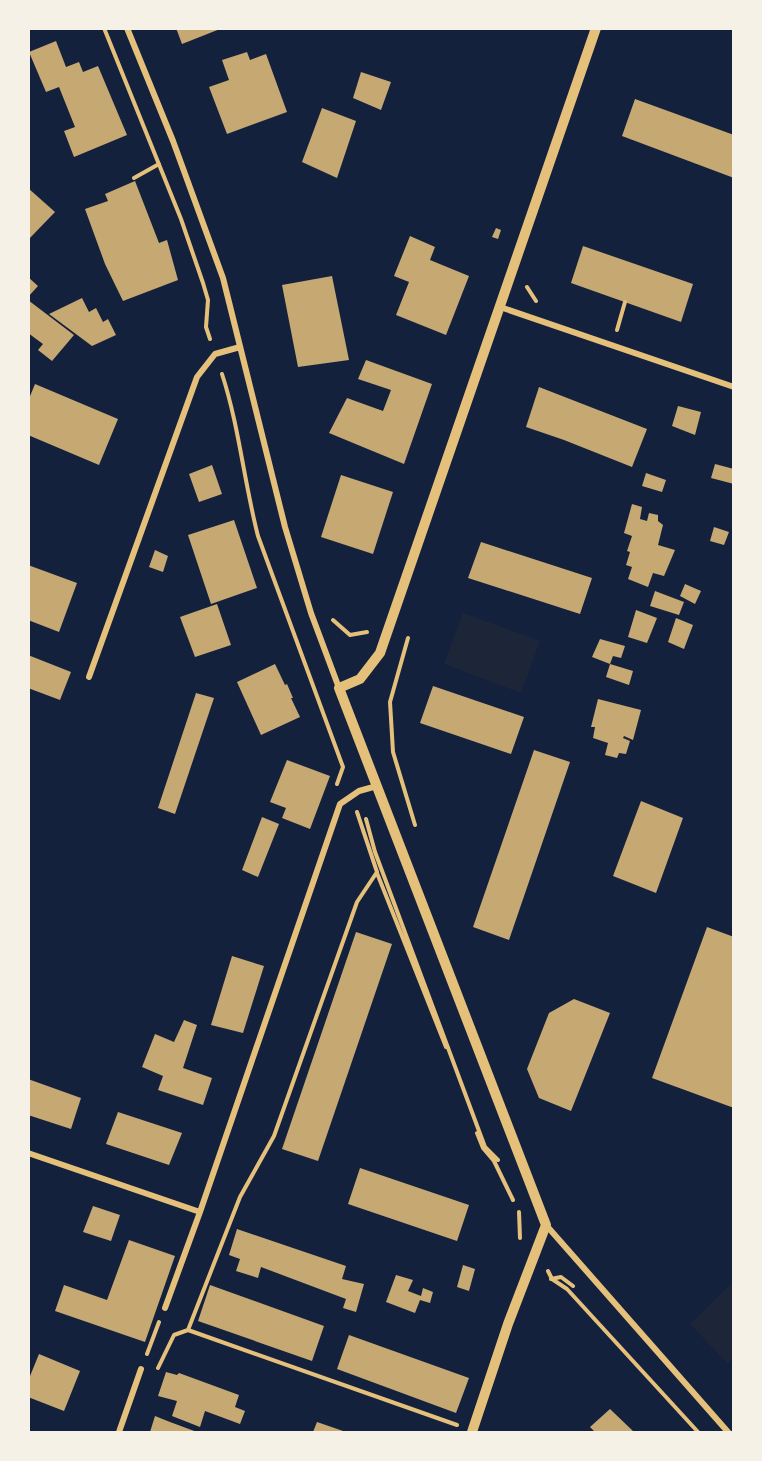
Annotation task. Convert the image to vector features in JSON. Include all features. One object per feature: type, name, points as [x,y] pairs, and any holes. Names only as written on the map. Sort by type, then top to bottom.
[{"type":"street","points":[[127,28],[173,141],[224,278],[285,527],[311,613],[546,1225],[728,1432]]},
{"type":"street","points":[[339,688],[360,679],[380,653],[596,28]]},
{"type":"street","points":[[500,307],[734,387]]},
{"type":"street","points":[[89,677],[197,377],[215,354],[240,347]]},
{"type":"street","points":[[165,1308],[340,804],[351,795],[377,786]]},
{"type":"street","points":[[28,1153],[200,1212]]},
{"type":"street","points":[[472,1432],[508,1324],[546,1225]]},
{"type":"street","points":[[119,1432],[141,1369]]},
{"type":"path","points":[[104,28],[181,219],[208,300],[206,327],[229,396],[258,536],[343,767],[377,872],[483,1148],[494,1161],[514,1201]]},
{"type":"path","points":[[134,178],[159,164]]},
{"type":"path","points":[[517,314],[527,286],[537,303]]},
{"type":"path","points":[[616,331],[625,302]]},
{"type":"path","points":[[607,328],[627,335]]},
{"type":"path","points":[[330,611],[334,622],[350,635],[366,633],[370,624]]},
{"type":"path","points":[[408,638],[390,702],[393,752],[416,828]]},
{"type":"path","points":[[335,790],[343,767]]},
{"type":"path","points":[[377,872],[357,902],[274,1136],[240,1197],[188,1329],[457,1425]]},
{"type":"path","points":[[519,1211],[520,1240],[546,1280],[561,1277],[579,1292]]},
{"type":"path","points":[[149,1348],[165,1308]]},
{"type":"shaded area","points":[[463,613],[540,641],[521,693],[444,664]]},
{"type":"shaded area","points":[[733,1282],[733,1358],[728,1364],[690,1324]]},
{"type":"building","points":[[176,28],[220,28],[220,29],[182,44]]},
{"type":"building","points":[[56,41],[66,67],[79,62],[83,72],[98,66],[127,135],[74,157],[64,131],[75,127],[59,87],[46,92],[29,52]]},
{"type":"building","points":[[247,52],[250,60],[266,54],[287,112],[227,134],[209,87],[229,80],[222,60]]},
{"type":"building","points":[[361,72],[391,82],[381,110],[353,98]]},
{"type":"building","points":[[635,99],[734,135],[734,178],[622,136]]},
{"type":"building","points":[[322,108],[356,121],[337,178],[302,162]]},
{"type":"building","points":[[135,181],[159,243],[167,240],[178,280],[123,301],[105,264],[85,209],[108,201],[105,194]]},
{"type":"building","points":[[28,188],[55,212],[28,240]]},
{"type":"building","points":[[496,228],[501,230],[498,239],[492,237]]},
{"type":"building","points":[[410,236],[435,247],[430,260],[469,276],[446,335],[396,315],[409,282],[394,276]]},
{"type":"building","points":[[583,246],[693,284],[681,322],[571,283]]},
{"type":"building","points":[[332,276],[349,360],[298,367],[282,285]]},
{"type":"building","points":[[28,277],[38,286],[28,297]]},
{"type":"building","points":[[82,298],[89,312],[96,308],[103,322],[108,319],[116,335],[92,346],[49,314]]},
{"type":"building","points":[[28,300],[74,335],[52,361],[38,350],[43,344],[28,333]]},
{"type":"building","points":[[366,360],[432,384],[404,464],[329,433],[347,398],[383,411],[391,390],[358,379]]},
{"type":"building","points":[[35,384],[118,419],[99,465],[28,435],[28,401]]},
{"type":"building","points":[[539,387],[647,429],[632,467],[526,427]]},
{"type":"building","points":[[678,406],[701,412],[695,435],[672,426]]},
{"type":"building","points":[[715,464],[734,469],[734,484],[711,478]]},
{"type":"building","points":[[212,465],[222,494],[199,502],[189,474]]},
{"type":"building","points":[[646,473],[666,480],[662,492],[642,486]]},
{"type":"building","points":[[341,475],[393,492],[373,554],[321,537]]},
{"type":"building","points":[[632,504],[642,507],[640,519],[647,521],[649,513],[658,515],[658,521],[663,525],[658,545],[675,550],[664,576],[653,573],[648,587],[628,579],[632,567],[626,565],[630,552],[627,551],[632,536],[624,533]]},
{"type":"building","points":[[234,520],[257,588],[211,604],[188,535]]},
{"type":"building","points":[[714,527],[729,532],[724,545],[710,541]]},
{"type":"building","points":[[481,542],[592,578],[580,614],[468,578]]},
{"type":"building","points":[[155,550],[168,556],[163,572],[149,567]]},
{"type":"building","points":[[28,565],[77,583],[59,632],[28,620]]},
{"type":"building","points":[[685,584],[701,591],[695,604],[680,596]]},
{"type":"building","points":[[655,591],[684,602],[679,615],[650,606]]},
{"type":"building","points":[[217,604],[231,645],[195,657],[180,617]]},
{"type":"building","points":[[636,610],[657,618],[647,643],[628,637]]},
{"type":"building","points":[[676,618],[693,625],[684,649],[668,642]]},
{"type":"building","points":[[600,639],[625,646],[621,658],[613,656],[610,664],[592,657]]},
{"type":"building","points":[[28,655],[71,672],[60,700],[28,688]]},
{"type":"building","points":[[275,664],[285,685],[287,684],[300,717],[261,735],[237,682]]},
{"type":"building","points":[[610,664],[633,671],[629,685],[606,677]]},
{"type":"building","points":[[433,686],[524,717],[511,754],[420,723]]},
{"type":"building","points":[[196,693],[214,698],[175,814],[158,808]]},
{"type":"building","points":[[598,699],[641,710],[633,740],[624,736],[623,738],[630,741],[626,754],[619,753],[617,758],[605,755],[608,743],[593,738],[595,727],[591,727]]},
{"type":"building","points":[[534,750],[570,762],[509,940],[473,927]]},
{"type":"building","points":[[287,760],[330,776],[310,829],[282,818],[286,808],[270,802]]},
{"type":"building","points":[[641,801],[683,818],[656,893],[613,876]]},
{"type":"building","points":[[262,817],[279,824],[258,877],[242,870]]},
{"type":"building","points":[[707,927],[734,937],[734,1108],[652,1078]]},
{"type":"building","points":[[356,932],[392,944],[318,1161],[282,1149]]},
{"type":"building","points":[[232,956],[264,966],[243,1033],[211,1025]]},
{"type":"building","points":[[574,999],[610,1013],[571,1111],[539,1098],[527,1069],[549,1013]]},
{"type":"building","points":[[184,1020],[197,1025],[183,1068],[212,1078],[203,1105],[158,1090],[163,1076],[142,1067],[155,1034],[174,1042]]},
{"type":"building","points":[[28,1079],[81,1098],[71,1129],[28,1115]]},
{"type":"building","points":[[118,1112],[182,1133],[169,1165],[106,1144]]},
{"type":"building","points":[[360,1168],[469,1205],[457,1241],[348,1204]]},
{"type":"building","points":[[93,1206],[120,1215],[111,1241],[83,1232]]},
{"type":"building","points":[[237,1229],[346,1266],[342,1279],[364,1284],[356,1312],[343,1308],[346,1299],[261,1267],[258,1278],[236,1271],[240,1259],[229,1255]]},
{"type":"building","points":[[129,1240],[175,1256],[145,1342],[55,1311],[64,1285],[107,1300]]},
{"type":"building","points":[[463,1265],[475,1269],[469,1291],[457,1287]]},
{"type":"building","points":[[396,1275],[413,1280],[408,1291],[421,1296],[423,1288],[433,1292],[430,1303],[420,1300],[415,1313],[386,1302]]},
{"type":"building","points":[[210,1285],[324,1326],[312,1361],[198,1321]]},
{"type":"building","points":[[349,1335],[469,1378],[456,1413],[337,1369]]},
{"type":"building","points":[[39,1354],[80,1371],[64,1411],[28,1397],[28,1381]]},
{"type":"building","points":[[166,1372],[177,1375],[179,1373],[239,1395],[235,1407],[245,1411],[240,1424],[205,1411],[200,1427],[172,1416],[177,1401],[158,1396]]},
{"type":"building","points":[[610,1409],[633,1431],[595,1432],[590,1427]]},
{"type":"building","points":[[155,1416],[170,1422],[197,1432],[150,1432]]},
{"type":"building","points":[[317,1422],[346,1432],[313,1432]]}]
